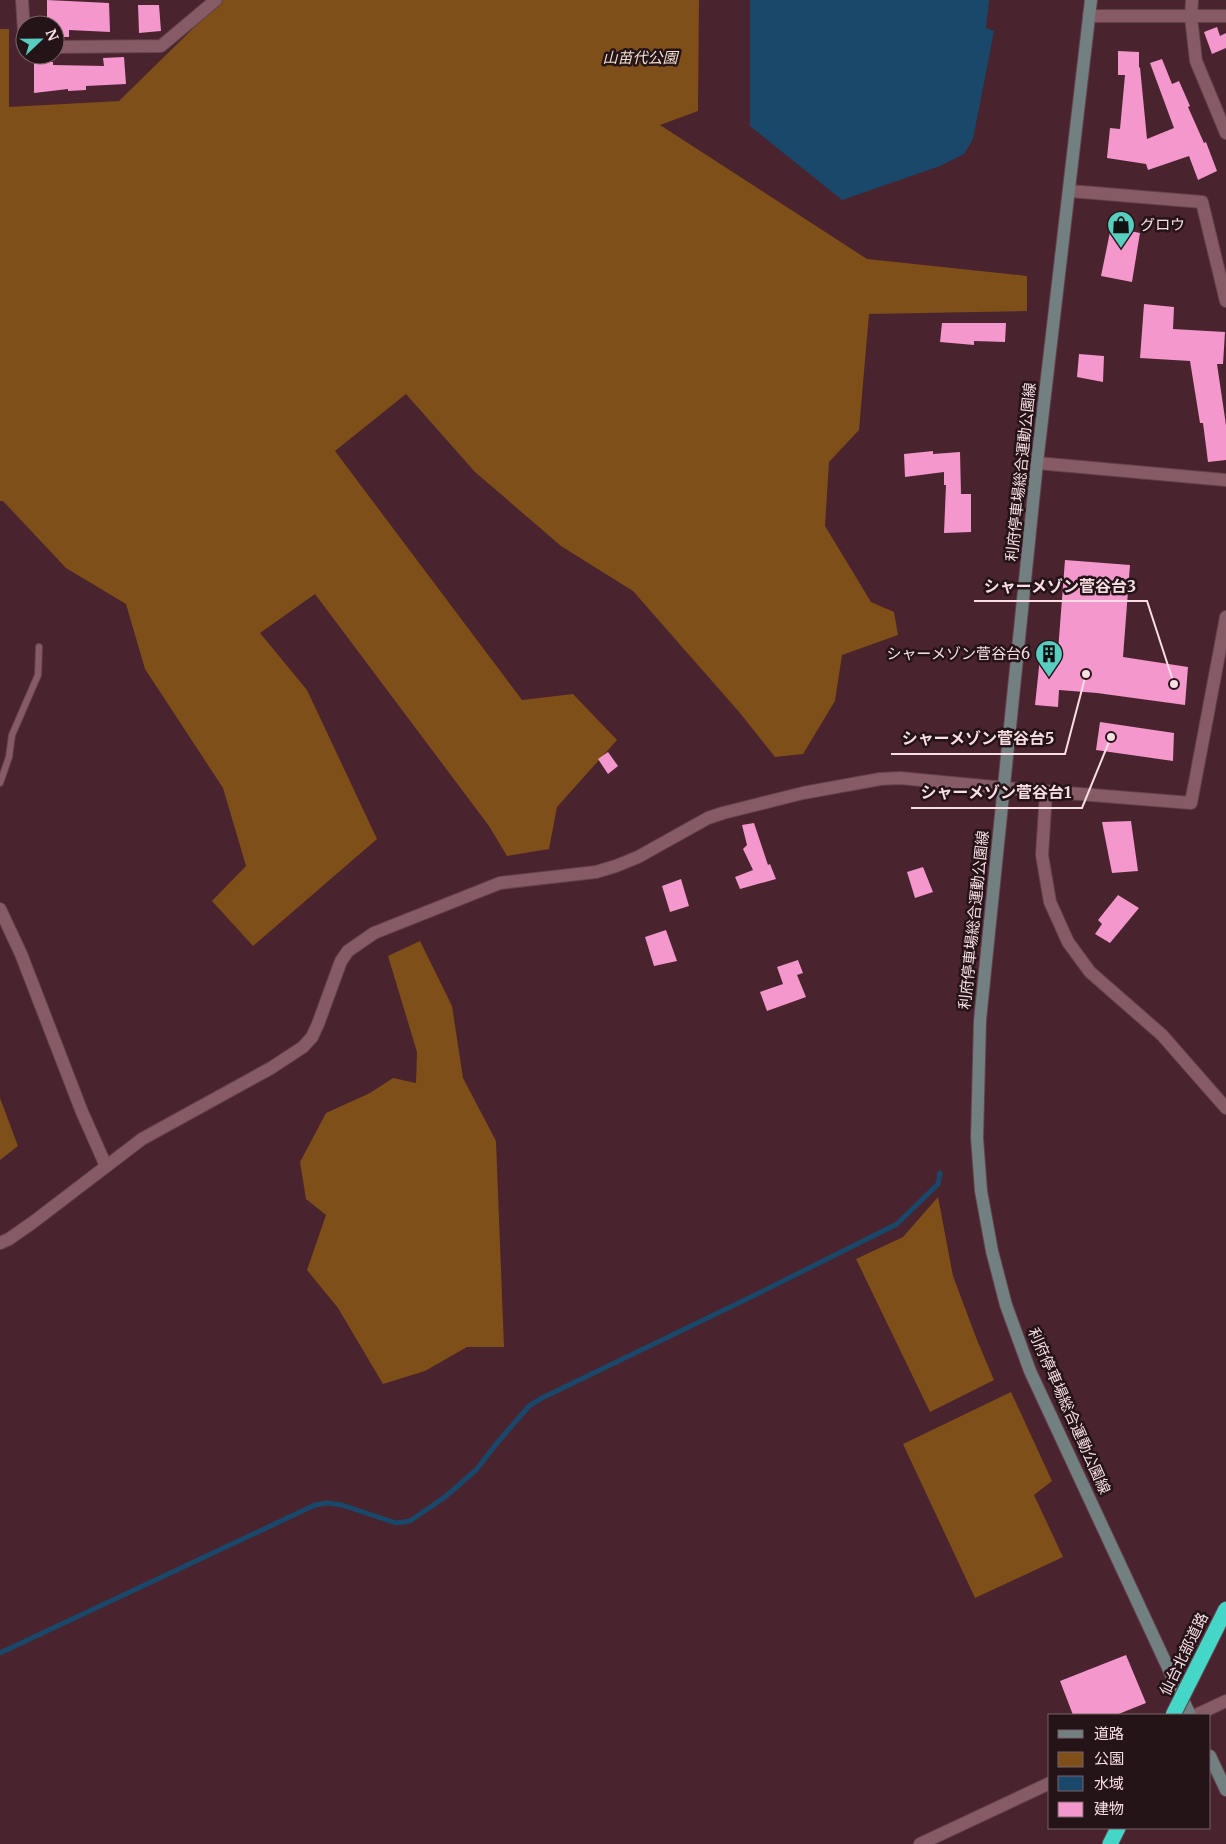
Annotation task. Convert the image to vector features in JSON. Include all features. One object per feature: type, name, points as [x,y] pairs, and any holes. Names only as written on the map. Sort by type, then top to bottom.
[{"type":"highway","name":"仙台北部道路","points":[[1174,1714],[1226,1609]]},
{"type":"highway","points":[[1110,1844],[1118,1829]]},
{"type":"main road","name":"利府停車場総合運動公園線","points":[[1091,0],[1037,463],[980,1020],[977,1078],[977,1146],[981,1191],[992,1251],[1006,1305],[1030,1371],[1190,1714]]},
{"type":"main road","points":[[1211,1758],[1226,1790]]},
{"type":"street","points":[[22,0],[23,15]]},
{"type":"street","points":[[65,47],[161,46],[216,0]]},
{"type":"street","points":[[1192,0],[1191,17],[1196,61],[1224,125]]},
{"type":"street","points":[[1089,16],[1226,16]]},
{"type":"street","points":[[1070,191],[1202,202],[1226,301]]},
{"type":"street","points":[[1037,463],[1226,480]]},
{"type":"street","points":[[0,1243],[32,1223],[106,1166],[160,1128],[271,1068],[303,1047],[312,1037],[318,1024],[341,961],[348,951],[359,942],[374,933],[500,883],[596,872],[638,857],[708,818],[762,802],[880,779],[900,778],[1046,793],[1190,803],[1226,617]]},
{"type":"street","points":[[1046,793],[1042,855],[1050,902],[1068,942],[1090,972],[1162,1035],[1226,1108]]},
{"type":"street","points":[[0,909],[21,954],[82,1112],[106,1166]]},
{"type":"street","points":[[1198,1714],[1226,1700]]},
{"type":"street","points":[[920,1844],[1048,1784]]},
{"type":"lane","points":[[0,782],[10,757],[12,735],[38,674],[39,647]]},
{"type":"green space","name":"山苗代公園","points":[[222,0],[699,0],[698,111],[660,125],[867,259],[1027,276],[1027,311],[869,314],[859,430],[829,462],[825,526],[871,602],[894,612],[898,635],[842,655],[835,701],[803,754],[775,757],[740,713],[633,591],[561,546],[475,472],[406,394],[335,451],[522,700],[573,694],[617,740],[557,807],[549,849],[507,856],[489,826],[315,594],[260,633],[307,690],[377,839],[253,946],[212,901],[246,866],[223,788],[145,669],[126,604],[66,568],[3,501],[0,501],[0,29],[9,29],[9,107],[119,101]]},
{"type":"green space","points":[[420,941],[452,1006],[463,1078],[496,1141],[504,1347],[467,1347],[425,1371],[383,1384],[338,1308],[307,1270],[326,1215],[306,1199],[300,1162],[326,1113],[370,1093],[393,1078],[416,1083],[417,1052],[388,956]]},
{"type":"green space","points":[[0,1098],[18,1146],[0,1160]]},
{"type":"green space","points":[[938,1197],[953,1276],[994,1380],[930,1412],[856,1259],[903,1237]]},
{"type":"green space","points":[[1011,1392],[1052,1481],[1034,1495],[1063,1557],[975,1598],[903,1444]]},
{"type":"water","points":[[750,0],[989,0],[986,28],[994,31],[973,139],[964,154],[940,166],[842,200],[750,126]]},
{"type":"building","points":[[47,0],[109,3],[110,32],[69,30],[69,37],[65,37],[65,15],[47,15]]},
{"type":"building","points":[[138,5],[159,5],[161,31],[139,33]]},
{"type":"building","points":[[1217,27],[1220,36],[1226,33],[1226,48],[1212,54],[1204,32]]},
{"type":"building","points":[[1118,51],[1139,52],[1147,139],[1174,128],[1150,63],[1162,59],[1172,84],[1179,81],[1190,106],[1188,107],[1204,143],[1206,142],[1217,171],[1198,180],[1189,156],[1148,170],[1146,164],[1107,158],[1110,128],[1120,129],[1125,75],[1118,75]]},
{"type":"building","points":[[124,57],[126,84],[86,86],[86,90],[68,91],[68,89],[34,93],[34,65],[104,66],[103,58]]},
{"type":"building","points":[[1111,227],[1140,233],[1132,282],[1101,276]]},
{"type":"building","points":[[1144,304],[1174,307],[1173,329],[1225,332],[1223,364],[1217,364],[1226,425],[1226,460],[1208,462],[1203,423],[1200,423],[1190,361],[1140,358]]},
{"type":"building","points":[[942,323],[1006,323],[1005,342],[974,341],[974,345],[940,342]]},
{"type":"building","points":[[1079,354],[1104,356],[1103,382],[1077,377]]},
{"type":"building","points":[[933,451],[933,454],[960,452],[961,494],[971,494],[971,532],[944,533],[946,485],[944,485],[944,472],[905,477],[904,454]]},
{"type":"building","points":[[1065,560],[1130,565],[1123,657],[1188,667],[1185,705],[1097,693],[1059,690],[1058,707],[1035,705],[1041,648],[1058,651]]},
{"type":"building","points":[[1100,722],[1174,733],[1173,761],[1096,750]]},
{"type":"building","points":[[608,752],[618,766],[608,774],[598,759]]},
{"type":"building","points":[[1131,821],[1138,871],[1112,873],[1102,822]]},
{"type":"building","points":[[754,823],[768,865],[770,864],[776,879],[740,889],[735,877],[753,870],[743,849],[747,845],[742,825]]},
{"type":"building","points":[[923,867],[933,892],[915,898],[907,872]]},
{"type":"building","points":[[681,879],[689,906],[670,912],[662,886]]},
{"type":"building","points":[[1118,895],[1139,908],[1110,943],[1095,934],[1102,924],[1098,920]]},
{"type":"building","points":[[666,930],[677,961],[654,966],[645,937]]},
{"type":"building","points":[[798,960],[803,973],[797,975],[806,997],[767,1011],[760,992],[783,984],[777,967]]},
{"type":"building","points":[[1126,1655],[1146,1703],[1118,1714],[1073,1714],[1060,1681]]},
{"type":"waterway","points":[[0,1653],[315,1505],[327,1503],[342,1505],[396,1523],[410,1521],[445,1497],[476,1470],[529,1406],[897,1224],[938,1184],[940,1173]]},
{"type":"place","name":"グロウ","points":[[1121,249]]},
{"type":"place","name":"シャーメゾン菅谷台5","points":[[1086,674]]},
{"type":"place","name":"シャーメゾン菅谷台6","points":[[1049,678]]},
{"type":"place","name":"シャーメゾン菅谷台3","points":[[1174,684]]},
{"type":"place","name":"シャーメゾン菅谷台1","points":[[1111,737]]}]
